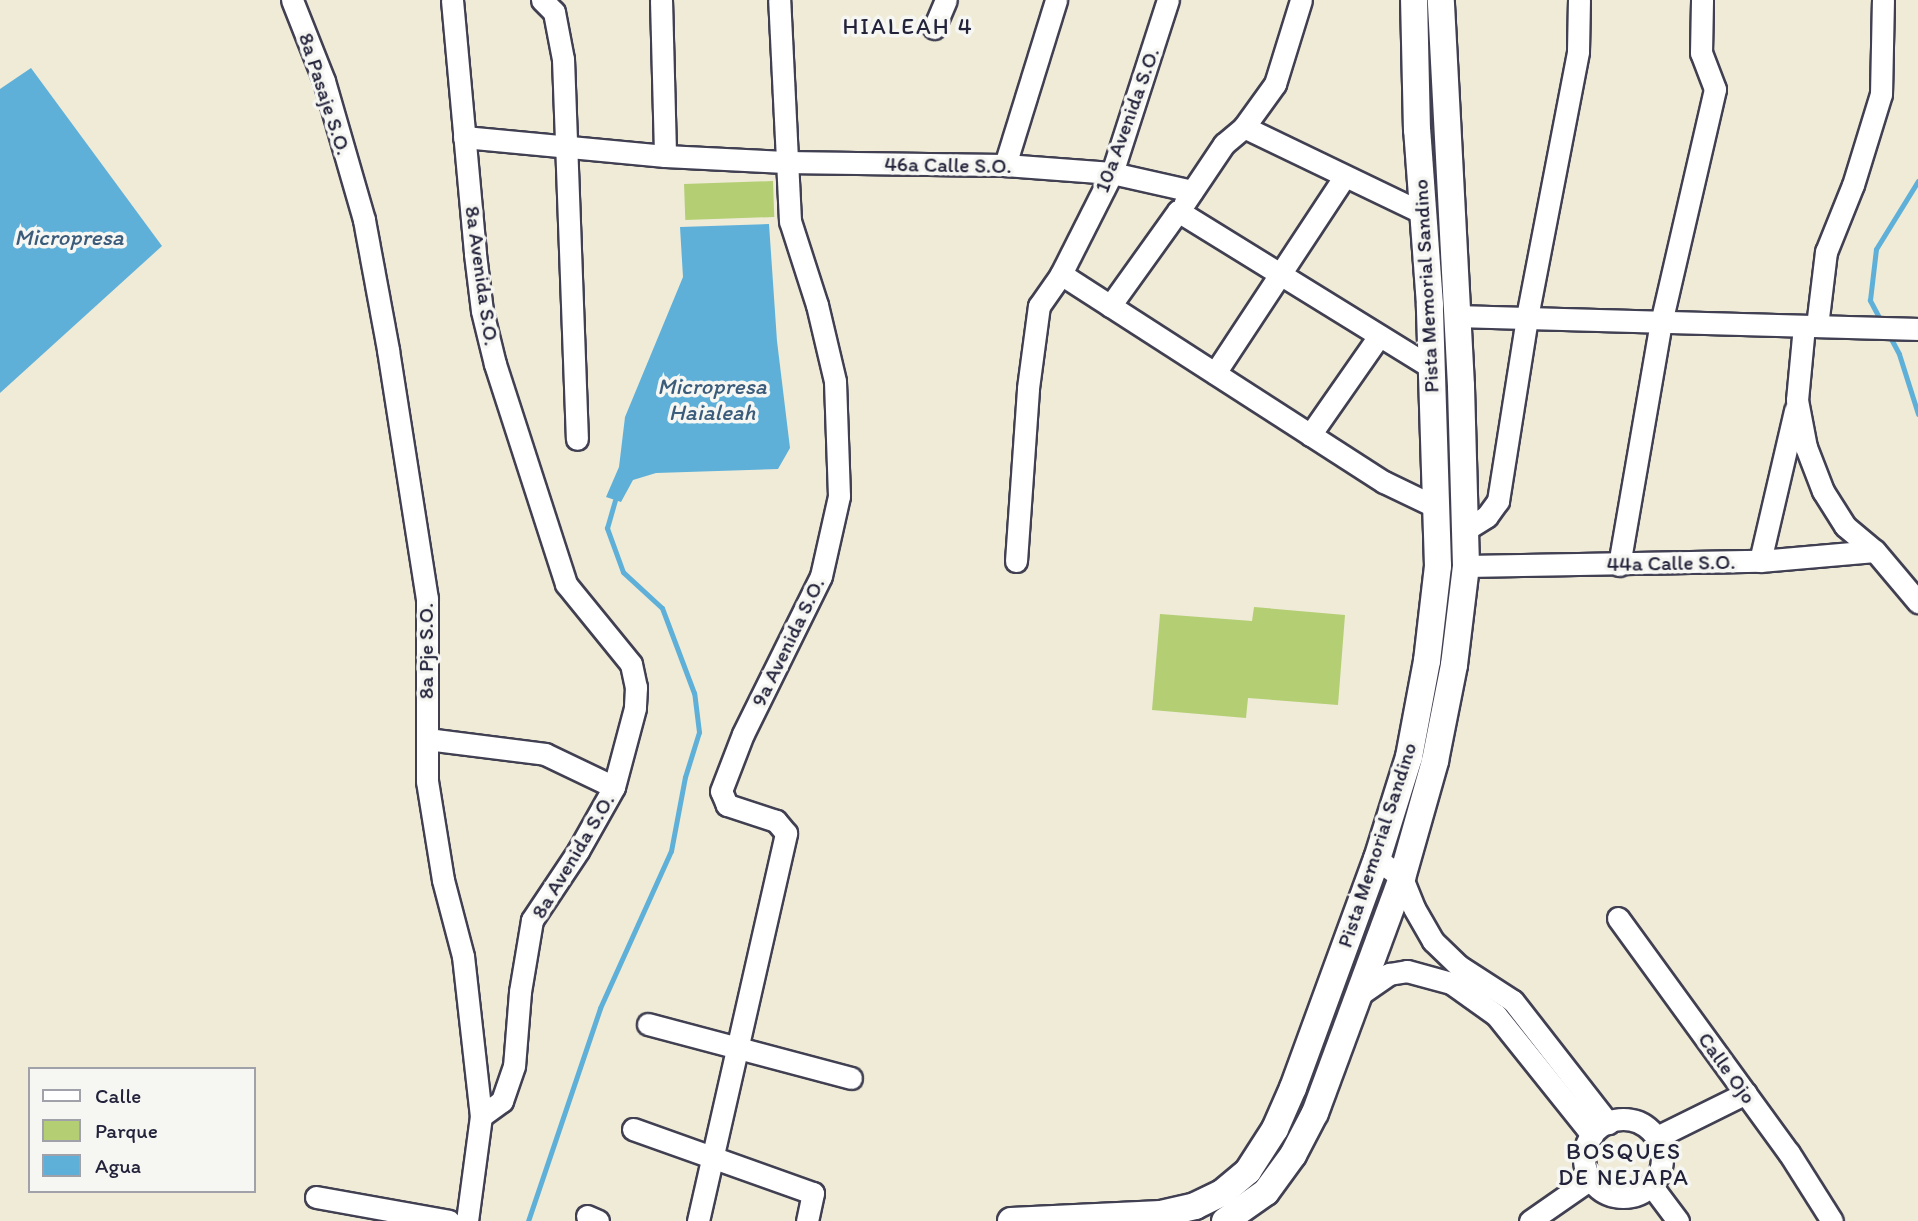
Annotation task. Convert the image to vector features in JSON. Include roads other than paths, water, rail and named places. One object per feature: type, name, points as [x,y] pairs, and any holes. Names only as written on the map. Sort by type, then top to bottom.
[{"type":"main road","name":"Pista Memorial Sandino","points":[[1012,1221],[1161,1214],[1195,1206],[1222,1193],[1248,1171],[1275,1129],[1293,1088],[1377,859],[1409,757],[1427,661],[1438,566],[1432,368],[1417,130],[1415,0]]},
{"type":"main road","name":"Pista Memorial Sandino","points":[[1225,1221],[1266,1192],[1293,1155],[1315,1112],[1402,878],[1435,761],[1454,665],[1466,566],[1441,0]]},
{"type":"street","name":"8a Pasaje S.O.","points":[[292,0],[324,81],[354,188]]},
{"type":"street","name":"8a Avenida S.O.","points":[[452,0],[482,311],[495,364],[566,584],[631,664],[636,687],[635,708],[614,786],[578,851],[533,920],[520,992],[514,1066],[502,1101],[481,1115]]},
{"type":"street","points":[[542,0],[554,12],[563,59],[564,146],[578,439]]},
{"type":"street","points":[[661,0],[665,156]]},
{"type":"street","name":"9a Avenida S.O.","points":[[736,1046],[786,833],[776,821],[727,805],[721,791],[743,734],[821,576],[839,496],[835,381],[817,305],[790,221],[779,0]]},
{"type":"street","points":[[934,28],[946,0]]},
{"type":"street","points":[[1005,165],[1056,0]]},
{"type":"street","name":"10a Avenida S.O.","points":[[1016,561],[1028,388],[1039,306],[1060,274],[1112,173],[1168,0]]},
{"type":"street","points":[[1110,306],[1224,145],[1244,127],[1275,84],[1301,0]]},
{"type":"street","points":[[1465,530],[1487,516],[1498,501],[1527,317],[1578,51],[1579,0]]},
{"type":"street","points":[[1619,565],[1661,323],[1715,89],[1701,53],[1702,0]]},
{"type":"street","points":[[1759,561],[1797,400],[1826,252],[1853,185],[1881,94],[1883,0]]},
{"type":"street","points":[[1244,127],[1423,213]]},
{"type":"street","name":"46a Calle S.O.","points":[[464,137],[665,156],[785,162],[1005,165],[1112,173],[1192,191]]},
{"type":"street","points":[[1215,373],[1283,274],[1344,177]]},
{"type":"street","name":"8a Pje S.O.","points":[[354,188],[364,220],[388,351],[427,597],[428,781],[443,880],[463,956],[481,1115]]},
{"type":"street","points":[[1178,211],[1432,368]]},
{"type":"street","points":[[1060,274],[1384,482],[1436,507]]},
{"type":"street","points":[[1457,316],[1912,329]]},
{"type":"street","points":[[1310,435],[1379,336]]},
{"type":"street","points":[[1797,400],[1806,447],[1823,491],[1845,526],[1875,551],[1918,602]]},
{"type":"street","name":"44a Calle S.O.","points":[[1466,566],[1759,561],[1875,551]]},
{"type":"street","points":[[427,739],[545,754],[614,786]]},
{"type":"street","points":[[1377,859],[1402,878],[1414,908],[1455,974]]},
{"type":"street","name":"Calle Ojo","points":[[1618,918],[1746,1093],[1832,1221]]},
{"type":"street","points":[[1359,995],[1389,974],[1407,971],[1455,974],[1514,1001],[1600,1129]]},
{"type":"street","points":[[648,1024],[851,1078]]},
{"type":"street","points":[[698,1221],[736,1046]]},
{"type":"street","points":[[1657,1137],[1746,1093]]},
{"type":"street","points":[[467,1221],[481,1115]]},
{"type":"street","points":[[1621,1119],[1641,1123],[1657,1137],[1663,1156],[1659,1176],[1645,1192],[1625,1198],[1605,1194],[1589,1180],[1583,1161],[1587,1140],[1600,1129],[1621,1119]]},
{"type":"street","points":[[633,1129],[813,1193],[807,1221]]},
{"type":"street","points":[[1530,1221],[1589,1180]]},
{"type":"street","points":[[1651,1185],[1678,1221]]},
{"type":"street","points":[[316,1197],[449,1221]]},
{"type":"water","name":"Micropresa","points":[[31,68],[162,246],[0,393],[0,89]]},
{"type":"water","name":"Micropresa Haialeah","points":[[769,224],[777,341],[790,448],[778,469],[656,473],[633,480],[621,502],[606,497],[619,467],[625,417],[683,277],[680,227]]},
{"type":"waterway","points":[[1882,323],[1870,300],[1876,249],[1918,181]]},
{"type":"waterway","points":[[1889,335],[1899,354],[1918,414]]},
{"type":"waterway","points":[[528,1221],[600,1008],[671,851],[685,777],[699,732],[694,693],[662,608],[623,572],[607,528],[615,500]]},
{"type":"district","name":"HIALEAH 4","points":[[908,26]]},
{"type":"district","name":"BOSQUES DE NEJAPA","points":[[1624,1164]]}]
